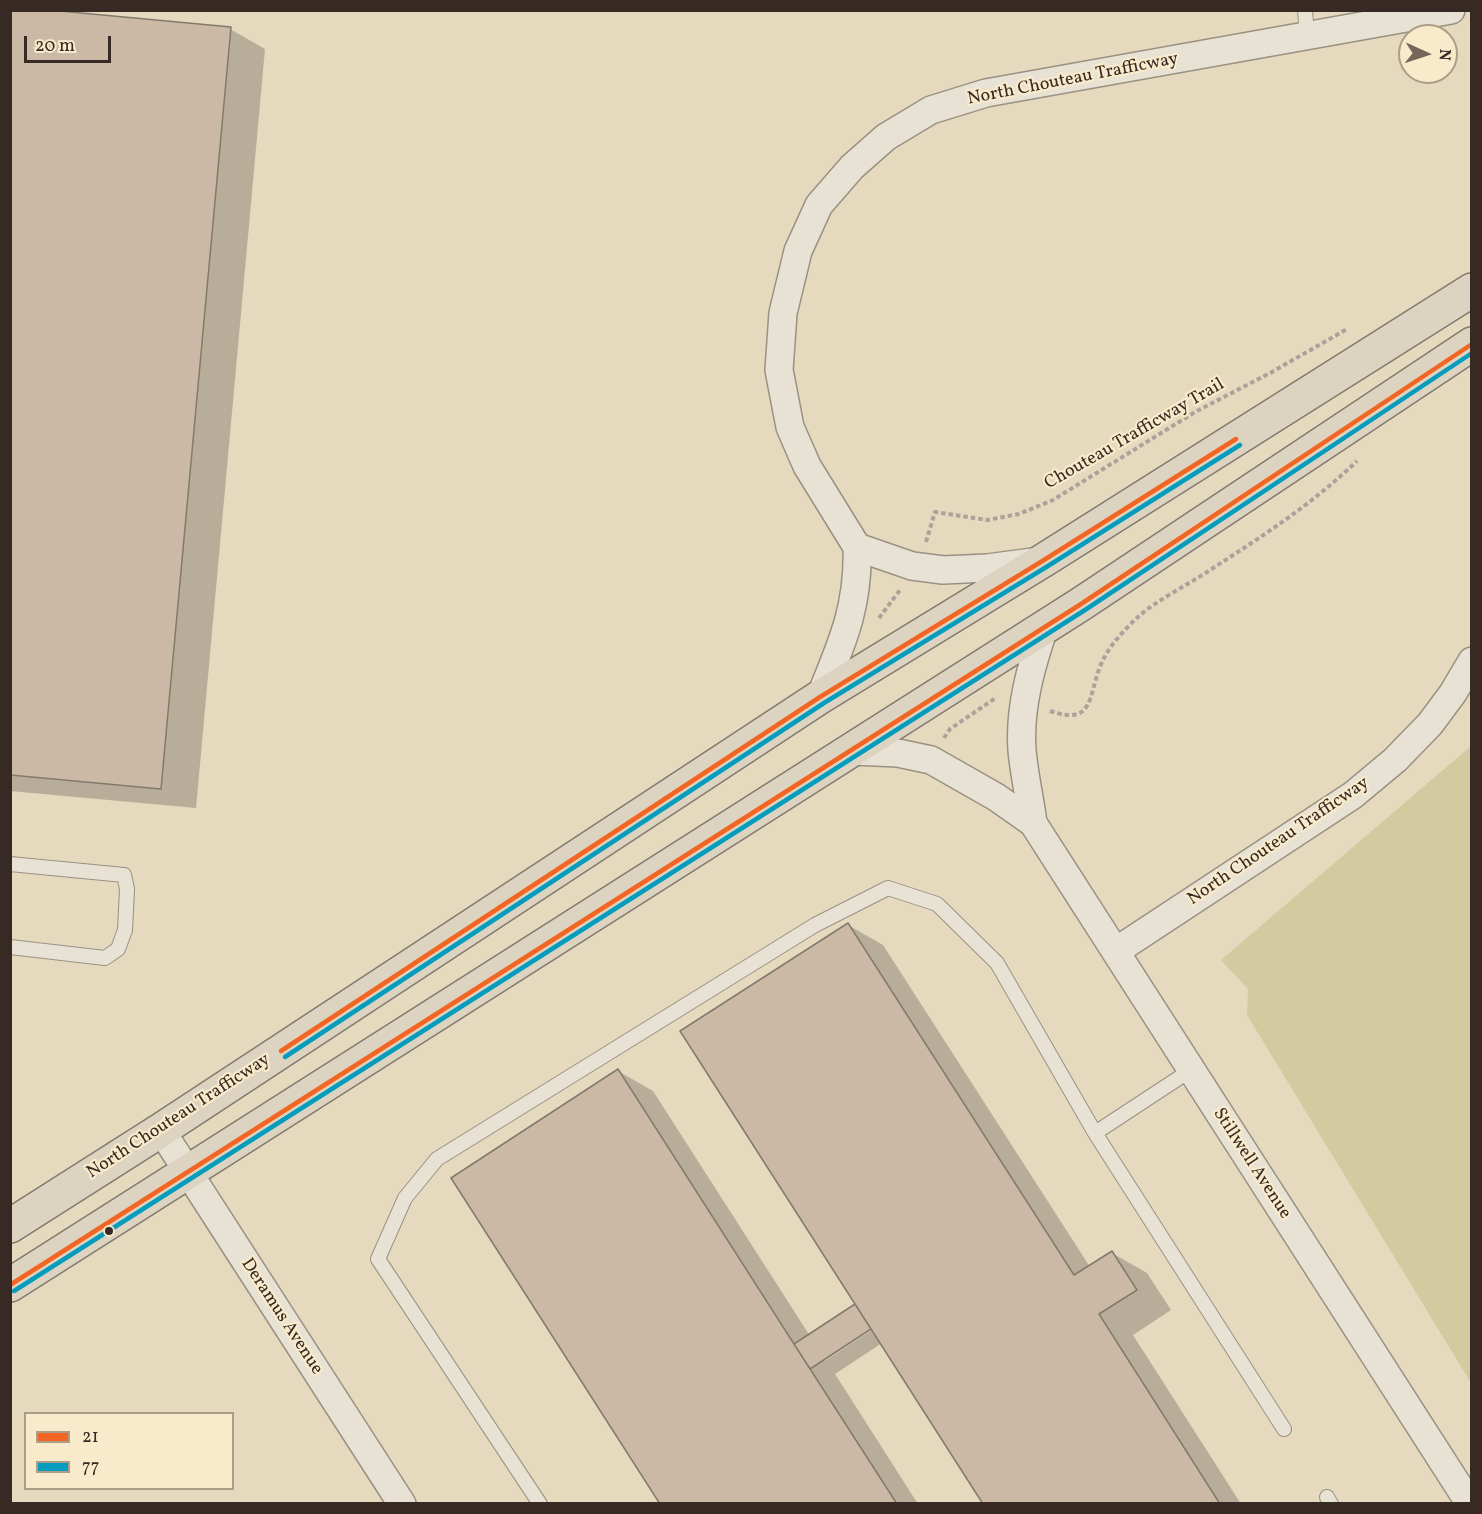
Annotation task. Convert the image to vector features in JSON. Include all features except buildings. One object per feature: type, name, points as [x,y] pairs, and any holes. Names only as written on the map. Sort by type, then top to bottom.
[{"type":"main road","name":"North Chouteau Trafficway","points":[[10,1226],[161,1130],[820,697],[1044,560],[1472,290]]},
{"type":"main road","points":[[10,1285],[853,751],[1044,628],[1472,344]]},
{"type":"street","name":"North Chouteau Trafficway","points":[[1044,560],[987,568],[943,570],[918,566],[857,547],[807,466],[790,427],[778,370],[783,313],[798,251],[819,205],[852,166],[886,136],[931,110],[986,93],[1306,23],[1451,10]]},
{"type":"street","points":[[820,697],[854,605],[857,547]]},
{"type":"street","name":"Stillwell Avenue","points":[[1033,823],[1022,748],[1025,700],[1032,663],[1044,628]]},
{"type":"street","name":"North Chouteau Trafficway","points":[[1116,951],[1353,795],[1395,760],[1430,724],[1453,693],[1472,661]]},
{"type":"street","name":"Stillwell Avenue","points":[[853,751],[898,753],[931,759],[996,797],[1033,823],[1470,1503]]},
{"type":"street","name":"Deramus Avenue","points":[[161,1130],[402,1503]]},
{"type":"lane","points":[[10,864],[124,875],[128,889],[125,930],[118,949],[105,958],[10,947]]},
{"type":"lane","points":[[540,1503],[378,1260],[405,1198],[437,1159],[815,925],[888,888],[937,904],[997,963],[1095,1133],[1284,1429]]},
{"type":"lane","points":[[1095,1133],[1191,1070]]},
{"type":"path","name":"Chouteau Trafficway Trail","points":[[849,621],[875,623],[918,566],[934,512],[987,520],[1018,514],[1053,500],[1194,412],[1272,372],[1353,326]]},
{"type":"path","points":[[931,759],[950,729],[999,696],[1025,700],[1064,716],[1078,714],[1088,706],[1100,667],[1116,639],[1140,615],[1285,522],[1336,481],[1360,458]]},
{"type":"shaded area","points":[[1471,746],[1471,1383],[1247,1015],[1248,989],[1221,960]]},
{"type":"transit line","name":"21","points":[[10,1285],[1081,604],[1472,344]]},
{"type":"transit line","name":"77","points":[[14,1291],[1085,610],[1472,353]]},
{"type":"transit line","name":"21","points":[[281,1051],[820,697],[1236,439]]},
{"type":"transit line","name":"77","points":[[285,1057],[824,703],[1240,445]]}]
